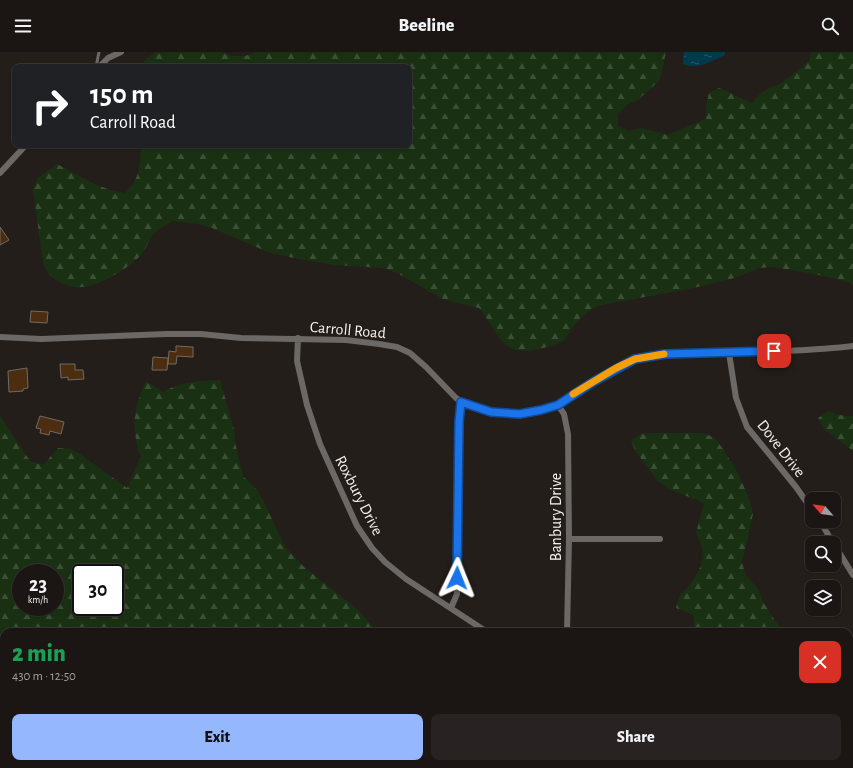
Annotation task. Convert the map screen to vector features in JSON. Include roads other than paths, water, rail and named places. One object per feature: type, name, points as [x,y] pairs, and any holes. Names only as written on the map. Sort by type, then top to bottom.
[{"type":"street","points":[[102,64],[108,58],[121,52]]},
{"type":"street","points":[[0,173],[23,148]]},
{"type":"street","name":"Carroll Road","points":[[0,337],[41,339],[187,334],[241,338],[298,338],[379,344],[397,347],[410,353],[461,402],[491,412],[520,414],[558,405],[588,384],[635,359],[665,354],[835,349],[853,346]]},
{"type":"street","name":"Roxbury Drive","points":[[298,338],[297,362],[307,405],[320,444],[357,526],[372,548],[406,579],[481,628]]},
{"type":"street","name":"Dove Drive","points":[[729,353],[736,398],[747,427],[805,500]]},
{"type":"street","points":[[451,608],[457,594],[459,422],[461,402]]},
{"type":"street","name":"Banbury Drive","points":[[558,405],[564,414],[568,434],[569,539],[567,628]]},
{"type":"street","points":[[569,539],[660,539]]},
{"type":"street","points":[[841,555],[853,575]]},
{"type":"lane","points":[[97,64],[99,52]]},
{"type":"water","points":[[684,52],[725,52],[725,55],[704,64],[689,66],[683,64]]}]
